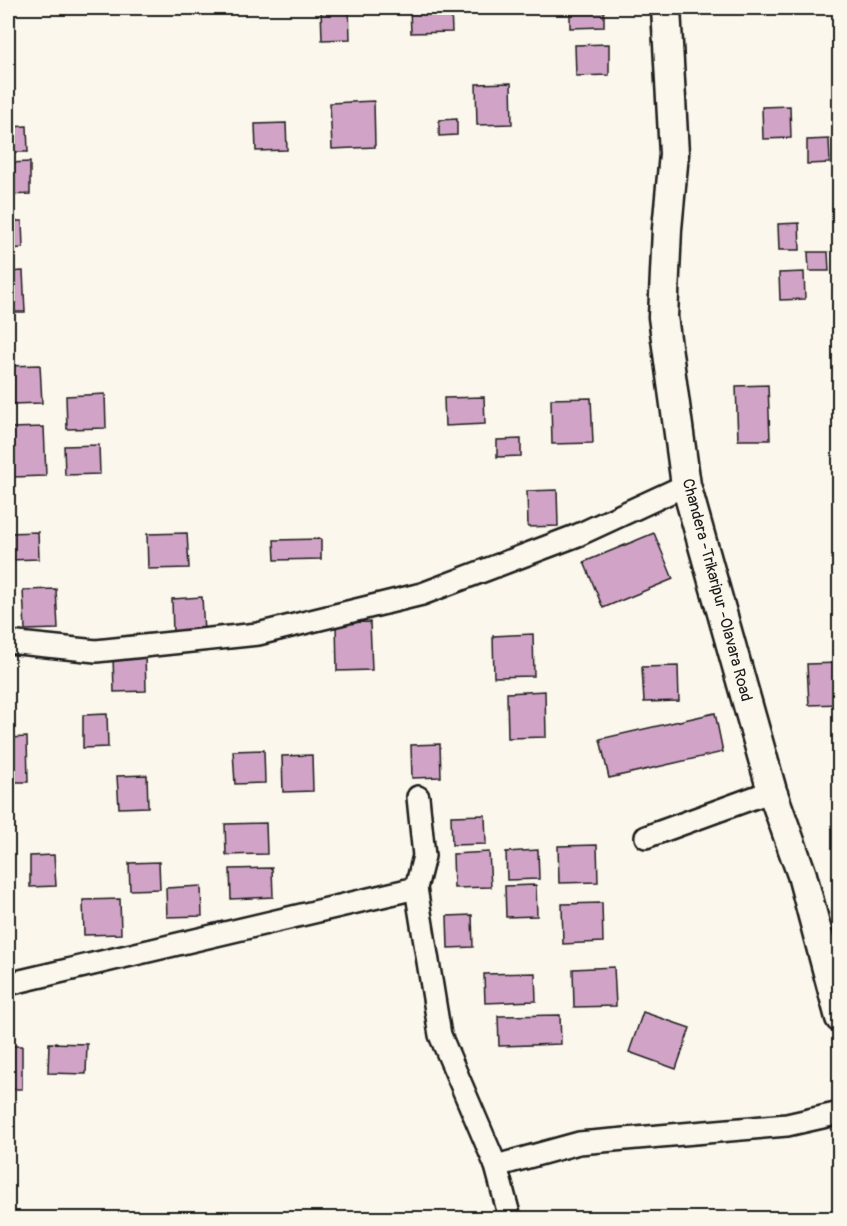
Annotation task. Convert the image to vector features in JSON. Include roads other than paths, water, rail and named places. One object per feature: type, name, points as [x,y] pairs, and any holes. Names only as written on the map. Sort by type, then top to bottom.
[{"type":"main road","name":"Chandera -Trikaripur -Olavara Road","points":[[666,8],[674,154],[666,229],[663,317],[686,485],[772,792],[802,875],[840,1018]]},
{"type":"street","points":[[8,642],[96,651],[258,634],[422,594],[578,535],[686,485]]},
{"type":"street","points":[[645,837],[772,792]]},
{"type":"street","points":[[418,797],[424,856],[416,888],[440,1035],[496,1166],[510,1218]]},
{"type":"street","points":[[8,984],[416,888]]},
{"type":"street","points":[[496,1166],[579,1143],[787,1125],[840,1113]]}]
